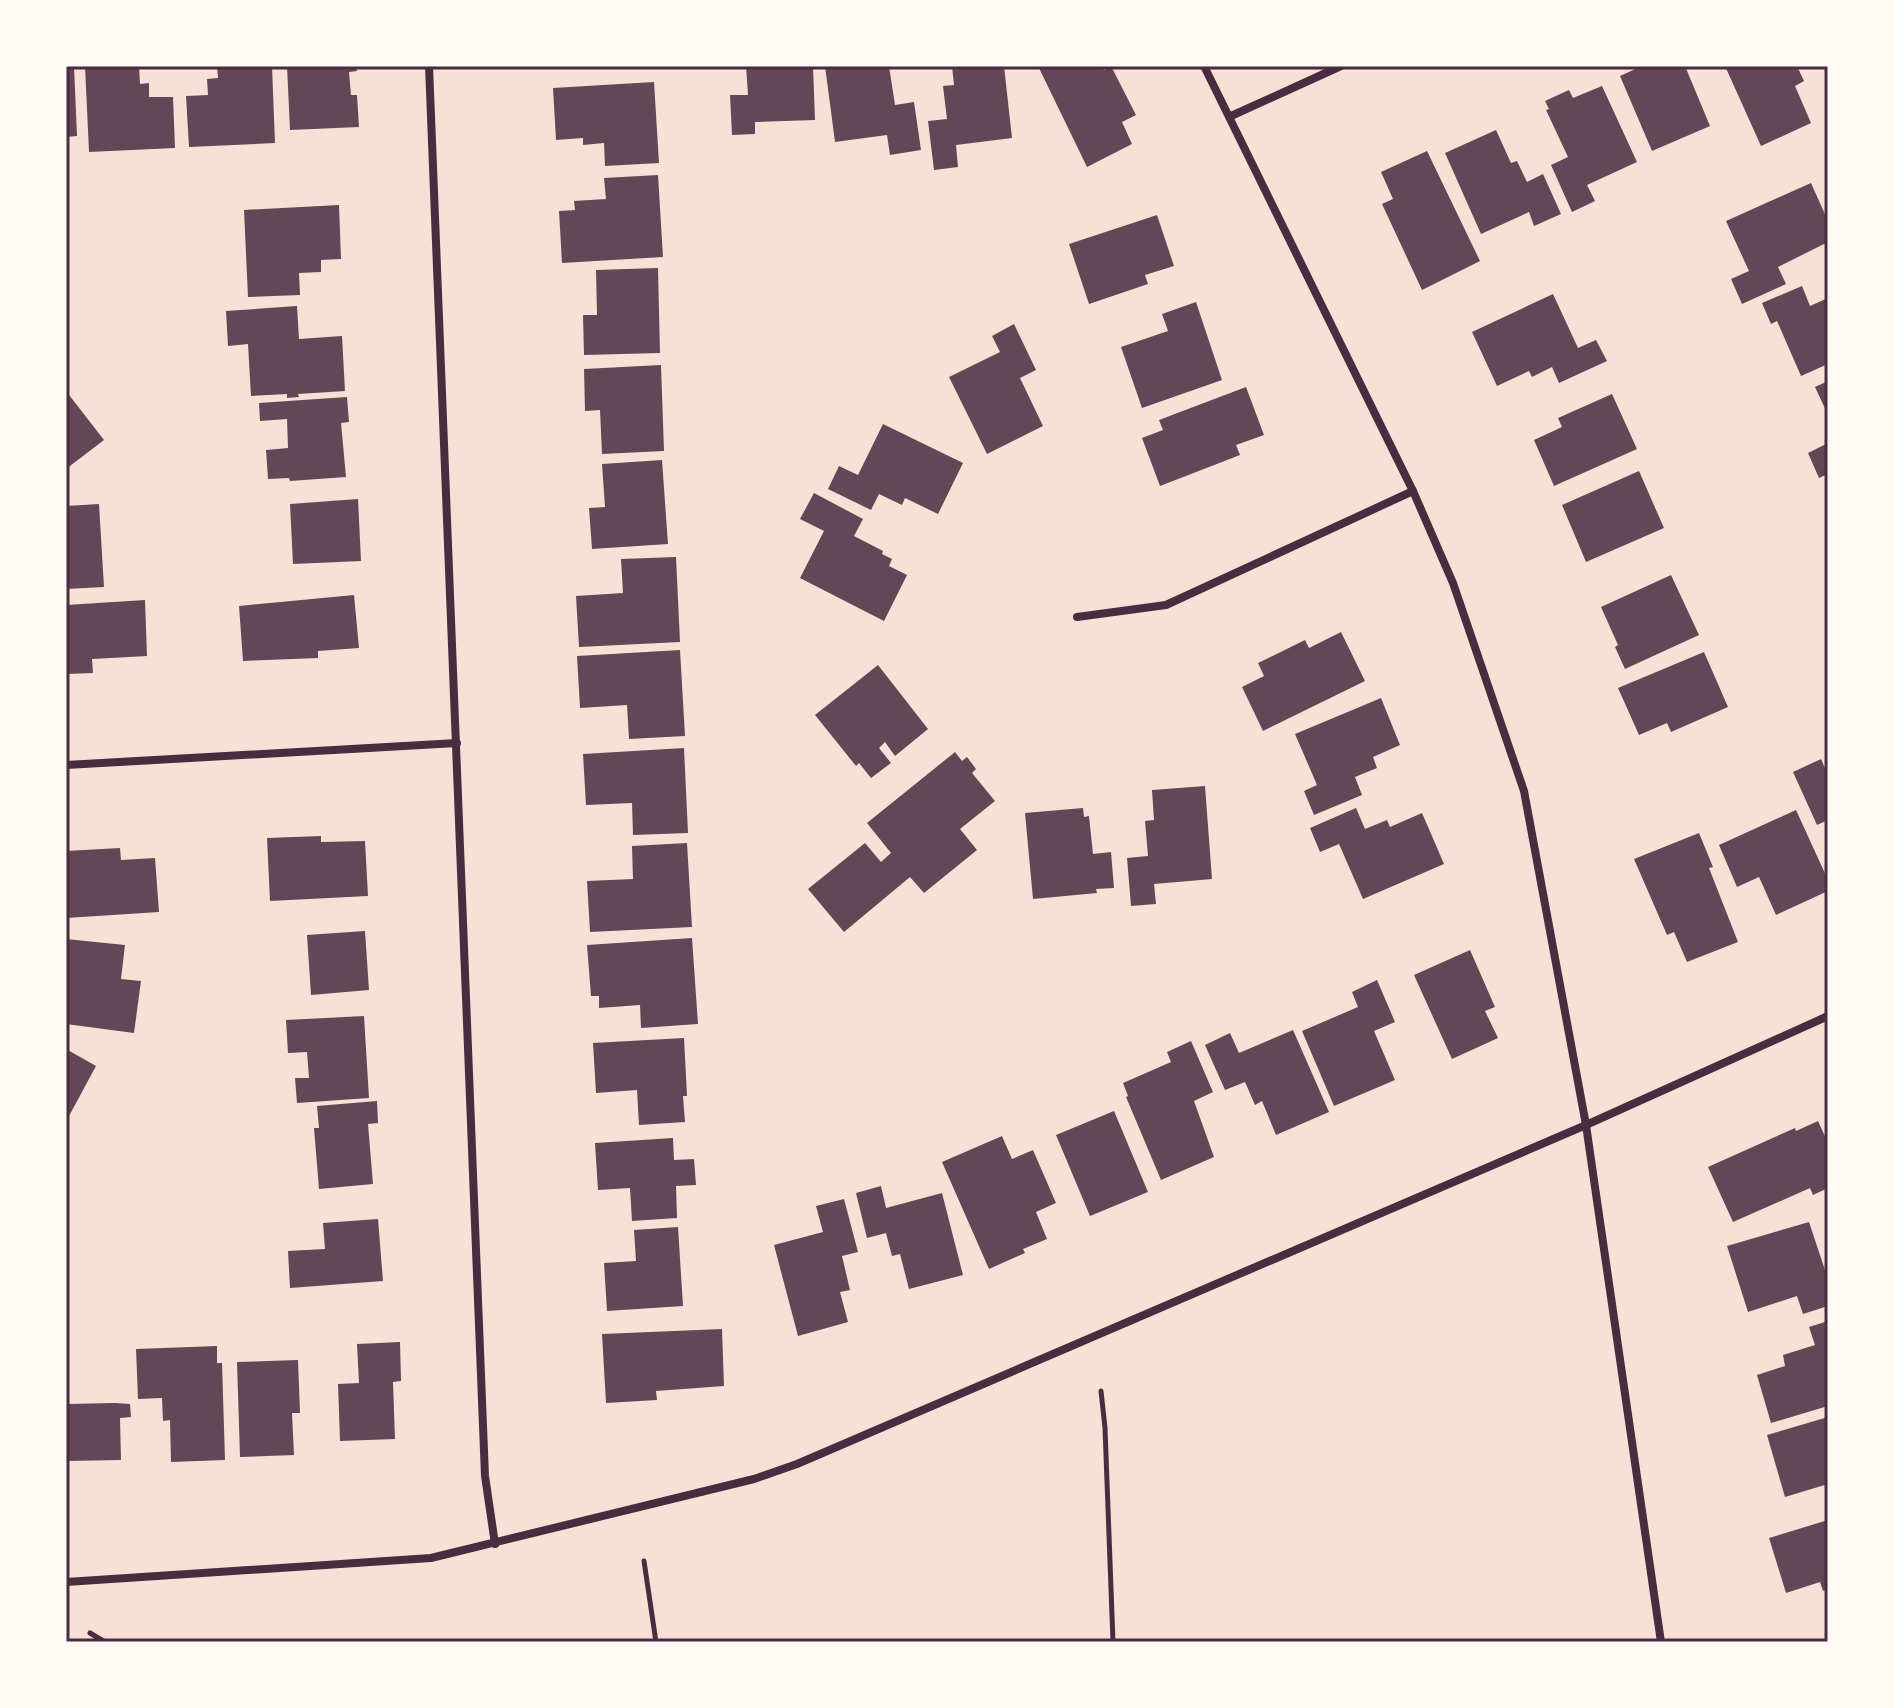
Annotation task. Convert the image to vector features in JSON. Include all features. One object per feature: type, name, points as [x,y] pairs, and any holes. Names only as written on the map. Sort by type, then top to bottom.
[{"type":"street","points":[[429,66],[485,1476],[495,1544]]},
{"type":"street","points":[[1204,66],[1413,491],[1453,583],[1524,791],[1586,1125],[1661,1642]]},
{"type":"street","points":[[1231,116],[1341,66]]},
{"type":"street","points":[[1077,617],[1166,605],[1413,491]]},
{"type":"street","points":[[66,765],[457,743]]},
{"type":"street","points":[[66,1582],[431,1558],[754,1479],[797,1464],[1586,1125],[1828,1016]]},
{"type":"path","points":[[1101,1391],[1113,1642]]},
{"type":"path","points":[[644,1561],[656,1642]]},
{"type":"path","points":[[90,1633],[105,1642]]},
{"type":"building","points":[[66,66],[74,66],[77,136],[66,137]]},
{"type":"building","points":[[85,66],[139,66],[140,84],[149,83],[149,97],[173,97],[175,148],[89,152]]},
{"type":"building","points":[[217,66],[272,66],[275,143],[189,147],[186,96],[208,95],[207,79],[218,78]]},
{"type":"building","points":[[287,66],[356,66],[357,71],[349,72],[351,95],[357,95],[359,127],[290,130]]},
{"type":"building","points":[[746,66],[813,66],[815,120],[755,122],[755,134],[732,135],[730,95],[748,95]]},
{"type":"building","points":[[825,66],[889,66],[895,105],[914,102],[921,150],[890,155],[887,135],[835,142]]},
{"type":"building","points":[[952,66],[1004,66],[1012,138],[956,145],[958,167],[934,170],[928,121],[947,119],[943,86],[954,85]]},
{"type":"building","points":[[1038,66],[1102,66],[1104,70],[1111,66],[1136,115],[1122,122],[1132,144],[1087,167]]},
{"type":"building","points":[[1642,66],[1685,66],[1710,126],[1652,151],[1620,76]]},
{"type":"building","points":[[1725,66],[1797,66],[1804,81],[1795,86],[1811,123],[1761,146]]},
{"type":"building","points":[[654,82],[659,163],[605,166],[604,143],[583,145],[583,138],[556,140],[553,88]]},
{"type":"building","points":[[1602,86],[1637,162],[1587,185],[1595,201],[1572,212],[1551,165],[1568,157],[1546,110],[1549,109],[1545,101],[1569,90],[1573,98]]},
{"type":"building","points":[[1496,130],[1511,163],[1517,161],[1527,182],[1543,174],[1561,214],[1534,226],[1529,212],[1481,234],[1445,153]]},
{"type":"building","points":[[1427,151],[1480,261],[1422,290],[1382,204],[1393,199],[1381,172]]},
{"type":"building","points":[[658,175],[663,257],[562,263],[559,211],[575,210],[574,201],[606,199],[604,178]]},
{"type":"building","points":[[1811,183],[1828,221],[1828,242],[1778,267],[1786,284],[1742,304],[1731,279],[1749,271],[1726,221]]},
{"type":"building","points":[[339,205],[341,259],[321,260],[321,272],[299,273],[300,295],[248,297],[244,210]]},
{"type":"building","points":[[1157,215],[1174,266],[1145,275],[1148,284],[1089,304],[1069,244]]},
{"type":"building","points":[[658,268],[660,353],[584,355],[583,315],[597,315],[596,270]]},
{"type":"building","points":[[1802,286],[1810,306],[1828,298],[1828,364],[1801,376],[1777,321],[1771,324],[1762,303]]},
{"type":"building","points":[[1553,294],[1578,348],[1596,340],[1607,361],[1559,383],[1552,367],[1532,377],[1529,371],[1497,386],[1472,332]]},
{"type":"building","points":[[1196,302],[1222,380],[1142,408],[1121,347],[1168,331],[1162,314]]},
{"type":"building","points":[[297,306],[299,339],[342,336],[345,391],[298,394],[299,397],[287,398],[287,394],[251,396],[248,344],[228,346],[226,311]]},
{"type":"building","points":[[1014,324],[1036,370],[1020,378],[1043,426],[987,454],[949,377],[1000,352],[992,336]]},
{"type":"building","points":[[661,365],[664,451],[602,454],[600,410],[585,411],[584,369]]},
{"type":"building","points":[[1828,381],[1828,415],[1815,387]]},
{"type":"building","points":[[1246,387],[1264,435],[1236,445],[1240,455],[1160,486],[1142,438],[1163,430],[1159,420]]},
{"type":"building","points":[[66,391],[104,440],[66,469]]},
{"type":"building","points":[[1612,394],[1637,449],[1554,486],[1534,440],[1562,427],[1558,418]]},
{"type":"building","points":[[347,397],[349,422],[341,423],[346,477],[290,481],[289,478],[268,479],[266,450],[288,448],[287,419],[260,421],[259,403]]},
{"type":"building","points":[[883,424],[963,463],[938,514],[905,498],[902,505],[879,494],[871,510],[828,489],[839,466],[858,475]]},
{"type":"building","points":[[1828,443],[1828,474],[1819,478],[1808,453]]},
{"type":"building","points":[[662,460],[668,544],[592,549],[589,508],[605,507],[602,464]]},
{"type":"building","points":[[1639,471],[1664,528],[1586,562],[1562,505]]},
{"type":"building","points":[[814,493],[863,519],[854,536],[883,551],[882,554],[892,559],[889,566],[907,575],[884,621],[800,578],[824,531],[800,519]]},
{"type":"building","points":[[358,499],[361,561],[293,564],[290,504]]},
{"type":"building","points":[[99,504],[104,587],[66,589],[66,506]]},
{"type":"building","points":[[676,557],[680,642],[579,647],[576,596],[623,593],[621,559]]},
{"type":"building","points":[[1671,575],[1699,635],[1625,669],[1601,607]]},
{"type":"building","points":[[354,595],[359,648],[318,651],[318,658],[243,661],[239,606]]},
{"type":"building","points":[[145,600],[147,656],[92,659],[93,673],[66,674],[66,605]]},
{"type":"building","points":[[1341,632],[1365,681],[1263,731],[1242,687],[1264,676],[1258,663],[1305,640],[1309,648]]},
{"type":"building","points":[[680,650],[685,736],[629,739],[627,705],[580,708],[577,656]]},
{"type":"building","points":[[1704,652],[1728,707],[1671,732],[1667,723],[1639,735],[1618,688]]},
{"type":"building","points":[[878,665],[928,729],[895,756],[885,742],[879,748],[891,763],[871,778],[859,763],[856,766],[815,715]]},
{"type":"building","points":[[1381,698],[1400,745],[1373,757],[1377,768],[1355,777],[1362,795],[1314,815],[1304,791],[1317,785],[1295,734]]},
{"type":"building","points":[[684,748],[688,833],[633,835],[632,803],[586,805],[583,754]]},
{"type":"building","points":[[955,752],[962,761],[967,757],[976,769],[972,773],[995,801],[960,829],[977,850],[924,893],[910,877],[844,932],[808,889],[865,843],[881,862],[891,853],[867,823]]},
{"type":"building","points":[[1821,759],[1828,775],[1828,820],[1817,825],[1793,772]]},
{"type":"building","points":[[1205,786],[1212,879],[1154,884],[1156,904],[1131,906],[1127,858],[1148,856],[1145,821],[1154,820],[1152,790]]},
{"type":"building","points":[[1083,808],[1084,817],[1089,816],[1093,854],[1111,852],[1114,888],[1096,889],[1097,893],[1033,899],[1025,813]]},
{"type":"building","points":[[1356,808],[1365,829],[1387,820],[1390,827],[1422,813],[1444,864],[1363,899],[1339,844],[1320,852],[1310,828]]},
{"type":"building","points":[[1796,810],[1828,880],[1828,891],[1776,915],[1759,877],[1737,887],[1719,845]]},
{"type":"building","points":[[1699,833],[1738,942],[1687,962],[1674,932],[1667,935],[1634,859]]},
{"type":"building","points":[[321,836],[321,842],[365,841],[368,896],[270,901],[267,838]]},
{"type":"building","points":[[687,843],[692,927],[590,932],[587,881],[633,879],[632,846]]},
{"type":"building","points":[[120,848],[121,860],[155,858],[159,912],[66,918],[66,851]]},
{"type":"building","points":[[365,931],[369,990],[311,995],[307,935]]},
{"type":"building","points":[[692,938],[698,1024],[641,1028],[640,1005],[599,1008],[599,996],[591,996],[587,945]]},
{"type":"building","points":[[66,939],[125,945],[121,979],[141,981],[134,1033],[66,1024]]},
{"type":"building","points":[[1470,950],[1495,1007],[1485,1011],[1498,1038],[1452,1059],[1414,975]]},
{"type":"building","points":[[1377,980],[1395,1022],[1374,1031],[1395,1080],[1334,1106],[1302,1031],[1358,1007],[1352,992]]},
{"type":"building","points":[[364,1016],[369,1098],[297,1103],[295,1078],[309,1078],[307,1052],[288,1053],[286,1020]]},
{"type":"building","points":[[1293,1030],[1329,1112],[1276,1135],[1262,1101],[1255,1105],[1245,1082],[1225,1090],[1205,1045],[1230,1033],[1239,1053]]},
{"type":"building","points":[[684,1038],[685,1122],[639,1125],[637,1090],[596,1093],[593,1043]]},
{"type":"building","points":[[1191,1041],[1213,1092],[1194,1101],[1214,1157],[1161,1180],[1123,1083],[1171,1062],[1167,1052]]},
{"type":"building","points":[[66,1049],[96,1066],[69,1116],[66,1115]]},
{"type":"building","points":[[377,1101],[378,1123],[368,1124],[373,1184],[319,1189],[314,1128],[319,1128],[317,1106]]},
{"type":"building","points":[[1114,1111],[1148,1192],[1090,1216],[1056,1135]]},
{"type":"building","points":[[1818,1121],[1828,1143],[1828,1188],[1813,1195],[1810,1188],[1733,1222],[1708,1167],[1795,1128],[1796,1131]]},
{"type":"building","points":[[1002,1136],[1012,1159],[1033,1150],[1056,1203],[1036,1212],[1047,1239],[989,1269],[942,1162]]},
{"type":"building","points":[[673,1138],[674,1160],[694,1159],[696,1185],[676,1186],[677,1218],[632,1221],[630,1188],[598,1190],[595,1143]]},
{"type":"building","points":[[881,1186],[886,1208],[942,1193],[963,1275],[909,1289],[900,1254],[892,1256],[886,1233],[867,1238],[856,1193]]},
{"type":"building","points":[[844,1199],[858,1252],[842,1256],[850,1290],[840,1292],[848,1322],[798,1336],[774,1245],[823,1232],[816,1206]]},
{"type":"building","points":[[378,1219],[383,1281],[290,1288],[288,1251],[325,1249],[323,1223]]},
{"type":"building","points":[[1809,1222],[1828,1279],[1828,1306],[1803,1314],[1797,1296],[1748,1312],[1727,1246]]},
{"type":"building","points":[[678,1227],[683,1306],[607,1311],[604,1263],[636,1261],[634,1230]]},
{"type":"building","points":[[1828,1321],[1828,1406],[1771,1423],[1757,1375],[1785,1366],[1783,1355],[1815,1345],[1809,1327]]},
{"type":"building","points":[[722,1329],[724,1386],[656,1391],[657,1400],[606,1403],[602,1334]]},
{"type":"building","points":[[400,1342],[401,1381],[393,1382],[395,1439],[340,1441],[338,1384],[359,1383],[357,1344]]},
{"type":"building","points":[[217,1346],[217,1363],[222,1363],[225,1460],[171,1462],[170,1420],[163,1421],[162,1398],[138,1399],[136,1349]]},
{"type":"building","points":[[298,1360],[300,1413],[292,1413],[294,1455],[240,1457],[237,1362]]},
{"type":"building","points":[[66,1404],[130,1404],[131,1417],[120,1418],[121,1460],[66,1461]]},
{"type":"building","points":[[1828,1417],[1828,1484],[1785,1497],[1767,1435]]},
{"type":"building","points":[[1828,1520],[1828,1589],[1823,1591],[1820,1582],[1786,1593],[1769,1538]]}]
